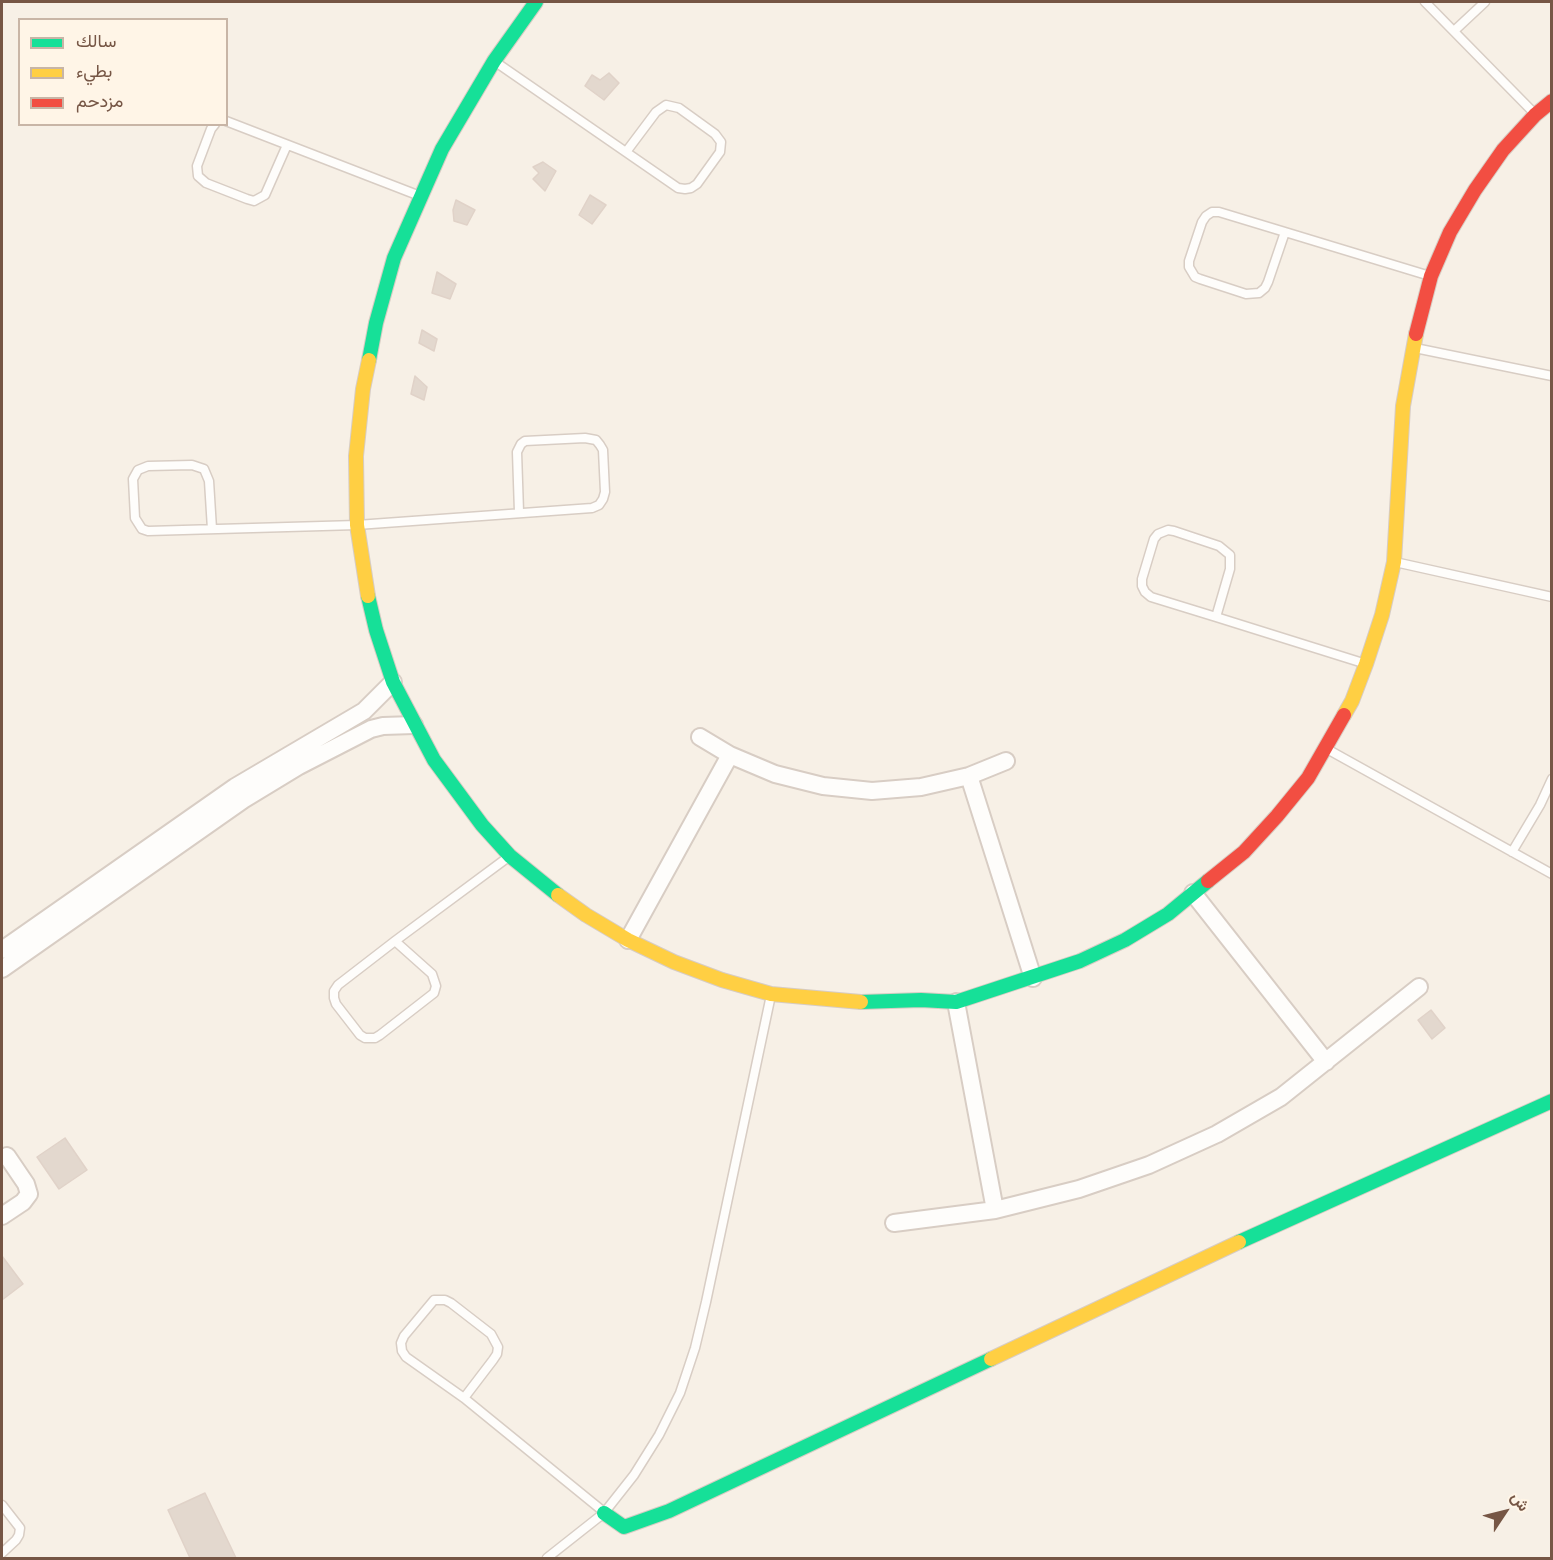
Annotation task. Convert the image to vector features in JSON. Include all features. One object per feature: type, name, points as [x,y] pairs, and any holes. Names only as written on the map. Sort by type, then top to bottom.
[{"type":"street","points":[[533,2],[494,61],[442,149],[394,258],[376,323],[365,378],[356,456],[357,525],[364,577],[376,630],[393,682],[434,760],[457,793],[510,856],[546,886],[586,915],[628,940],[674,962],[722,980],[771,994],[821,1000],[871,1003],[921,1000],[956,1002],[1033,978],[1125,940],[1168,914],[1244,852],[1308,778],[1352,701],[1382,615],[1394,562],[1403,406],[1412,348],[1431,276],[1450,232],[1475,190],[1503,150],[1551,101]]},
{"type":"street","points":[[2,969],[325,744],[364,711],[393,682]]},
{"type":"street","points":[[2,950],[235,787],[325,744],[383,726],[414,725]]},
{"type":"street","points":[[700,737],[730,755],[775,774],[823,786],[872,791],[921,787],[969,776],[1006,761]]},
{"type":"street","points":[[628,940],[730,755]]},
{"type":"street","points":[[969,776],[1033,978]]},
{"type":"street","points":[[1193,893],[1326,1062]]},
{"type":"street","points":[[894,1224],[995,1210],[1079,1190],[1149,1165],[1217,1134],[1281,1097],[1419,987]]},
{"type":"street","points":[[956,1002],[995,1210]]},
{"type":"street","points":[[604,1513],[624,1527],[669,1510],[1217,1252],[1551,1101]]},
{"type":"street","points":[[2,1216],[23,1202],[29,1194],[26,1184],[7,1156]]},
{"type":"lane","points":[[1425,2],[1535,115]]},
{"type":"lane","points":[[1454,32],[1485,2]]},
{"type":"lane","points":[[494,61],[678,188],[691,188],[697,184],[720,152],[721,142],[715,134],[679,108],[666,105],[656,112],[626,152]]},
{"type":"lane","points":[[228,122],[420,196]]},
{"type":"lane","points":[[213,126],[197,166],[198,176],[206,183],[247,200],[254,201],[265,195],[287,144]]},
{"type":"lane","points":[[1285,232],[1268,282],[1260,293],[1246,294],[1200,279],[1195,277],[1189,267],[1202,222],[1212,212],[1219,212],[1431,276]]},
{"type":"lane","points":[[1412,348],[1551,376]]},
{"type":"lane","points":[[212,529],[209,481],[204,469],[192,465],[148,466],[138,470],[133,479],[135,518],[142,529],[148,531],[357,525],[592,508],[599,505],[605,492],[603,450],[597,440],[585,438],[525,441],[521,444],[517,452],[519,512]]},
{"type":"lane","points":[[1216,617],[1230,569],[1230,555],[1219,546],[1174,531],[1168,530],[1158,534],[1142,579],[1145,592],[1151,597],[1366,664]]},
{"type":"lane","points":[[1394,562],[1551,597]]},
{"type":"lane","points":[[1324,747],[1551,874]]},
{"type":"lane","points":[[1512,852],[1540,805],[1551,779]]},
{"type":"lane","points":[[395,941],[432,974],[436,986],[434,993],[380,1035],[375,1038],[365,1038],[360,1035],[336,1004],[334,991],[338,985],[395,941],[510,856]]},
{"type":"lane","points":[[547,1558],[604,1513],[634,1475],[659,1435],[680,1393],[695,1348],[771,994]]},
{"type":"lane","points":[[464,1398],[497,1354],[498,1347],[490,1335],[451,1303],[446,1300],[434,1300],[404,1336],[402,1351],[406,1357],[464,1398],[604,1513]]},
{"type":"lane","points":[[2,1506],[20,1528],[16,1540],[2,1553]]},
{"type":"building","points":[[609,73],[619,83],[604,100],[585,86],[592,75],[600,80]]},
{"type":"building","points":[[543,162],[556,171],[545,191],[533,179],[539,173],[533,167]]},
{"type":"building","points":[[590,195],[606,205],[592,224],[579,215]]},
{"type":"building","points":[[456,200],[475,210],[467,225],[454,221],[453,210]]},
{"type":"building","points":[[437,272],[456,284],[450,299],[432,293]]},
{"type":"building","points":[[422,330],[437,339],[434,351],[419,343]]},
{"type":"building","points":[[415,376],[427,387],[424,400],[411,394]]},
{"type":"building","points":[[1431,1010],[1445,1028],[1432,1039],[1418,1020]]},
{"type":"building","points":[[65,1138],[87,1170],[59,1189],[37,1157]]},
{"type":"building","points":[[2,1256],[23,1284],[2,1300]]},
{"type":"building","points":[[205,1493],[236,1558],[190,1558],[168,1510]]},
{"type":"traffic: fast","points":[[369,360],[376,323],[394,258],[442,149],[494,61],[536,2]]},
{"type":"traffic: fast","points":[[368,596],[376,630],[393,682],[434,760],[482,825],[510,856],[558,895]]},
{"type":"traffic: fast","points":[[861,1002],[921,1000],[956,1002],[1080,961],[1125,940],[1168,914],[1208,881]]},
{"type":"traffic: fast","points":[[1239,1242],[1552,1101]]},
{"type":"traffic: fast","points":[[604,1513],[624,1527],[669,1511],[991,1359]]},
{"type":"traffic: slow","points":[[1344,715],[1352,701],[1366,664],[1382,615],[1394,562],[1403,406],[1416,334]]},
{"type":"traffic: slow","points":[[368,596],[357,525],[356,456],[363,389],[369,360]]},
{"type":"traffic: slow","points":[[558,895],[628,940],[674,962],[722,980],[771,994],[861,1002]]},
{"type":"traffic: slow","points":[[991,1359],[1239,1242]]},
{"type":"traffic: jam","points":[[1416,334],[1431,276],[1450,232],[1475,190],[1503,150],[1535,115],[1552,101]]},
{"type":"traffic: jam","points":[[1208,881],[1244,852],[1277,816],[1308,778],[1344,715]]}]
